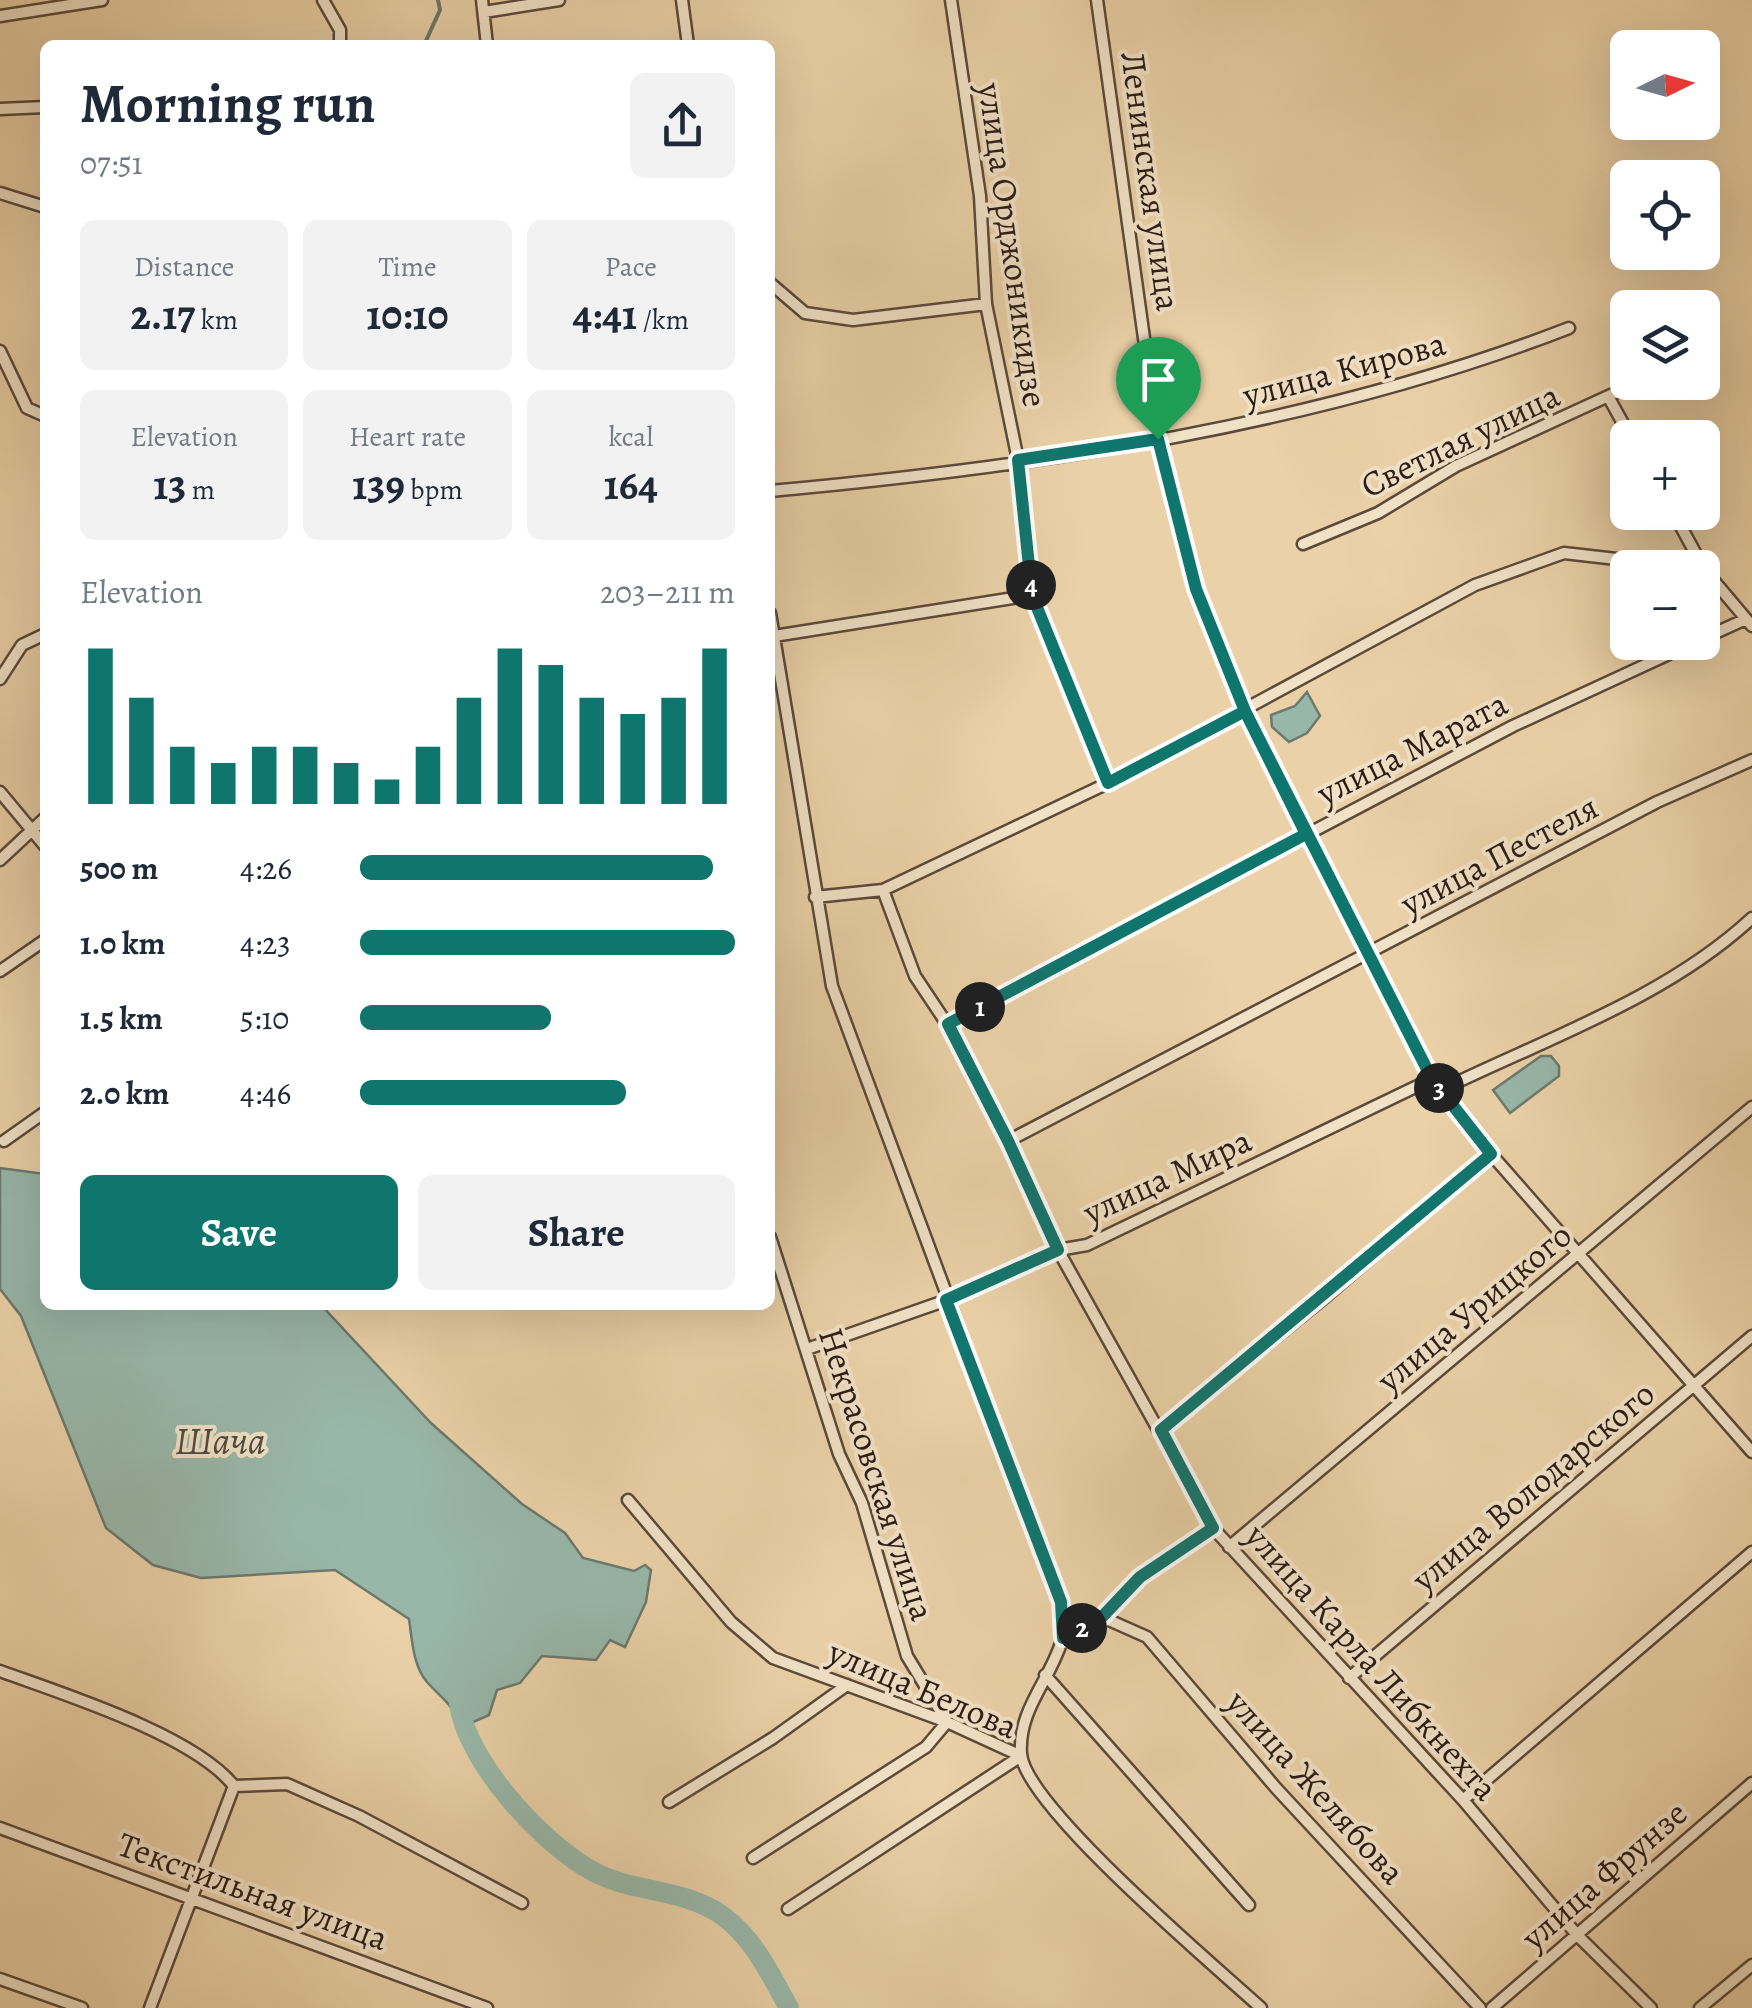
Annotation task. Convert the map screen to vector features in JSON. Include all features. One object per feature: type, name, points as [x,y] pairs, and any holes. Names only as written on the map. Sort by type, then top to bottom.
[{"type":"street","points":[[0,16],[102,0]]},
{"type":"street","points":[[324,0],[340,30],[340,40]]},
{"type":"street","points":[[486,40],[483,6],[559,0]]},
{"type":"street","points":[[682,0],[687,40]]},
{"type":"street","name":"улица Орджоникидзе","points":[[951,0],[980,196],[986,304],[1018,460],[1032,595],[1108,783]]},
{"type":"street","name":"Ленинская улица","points":[[1097,0],[1158,439],[1196,589],[1245,711],[1432,1079],[1491,1154],[1752,1452]]},
{"type":"street","points":[[0,109],[40,107]]},
{"type":"street","points":[[0,193],[40,205]]},
{"type":"street","points":[[775,288],[805,313],[854,320],[986,304]]},
{"type":"street","name":"улица Кирова","points":[[775,489],[1215,432],[1446,372],[1569,328]]},
{"type":"street","points":[[0,351],[27,408],[40,414]]},
{"type":"street","points":[[1609,398],[1621,420]]},
{"type":"street","name":"Светлая улица","points":[[1303,544],[1378,513],[1456,466],[1609,398]]},
{"type":"street","points":[[815,896],[883,890],[1108,783],[1475,585],[1564,553],[1610,558]]},
{"type":"street","points":[[1720,590],[1749,623],[1720,633]]},
{"type":"street","points":[[775,636],[1032,595]]},
{"type":"street","points":[[0,679],[22,644],[40,636]]},
{"type":"street","points":[[775,644],[832,986],[1061,1602],[1063,1638],[1024,1717],[1021,1756],[1030,1782],[1052,1809],[1261,2008]]},
{"type":"street","name":"улица Марата","points":[[948,1024],[1513,726],[1657,660]]},
{"type":"street","points":[[775,717],[784,714]]},
{"type":"street","name":"улица Пестеля","points":[[1008,1141],[1658,802],[1752,760]]},
{"type":"street","points":[[0,792],[40,840]]},
{"type":"street","points":[[0,860],[40,823]]},
{"type":"street","name":"улица Карла Либкнехта","points":[[883,890],[915,976],[948,1024],[1058,1250],[1213,1528],[1463,1800],[1578,1936],[1650,2008]]},
{"type":"street","points":[[1441,1090],[1570,1032],[1722,946],[1752,918]]},
{"type":"street","points":[[0,971],[40,943]]},
{"type":"street","name":"улица Мира","points":[[808,1350],[946,1300],[1058,1250],[1087,1246],[1432,1079]]},
{"type":"street","name":"улица Урицкого","points":[[1229,1547],[1752,1107]]},
{"type":"street","points":[[4,1140],[40,1115]]},
{"type":"street","points":[[1161,1430],[1491,1154]]},
{"type":"street","name":"Некрасовская улица","points":[[775,1251],[839,1454],[862,1503],[907,1656],[946,1722]]},
{"type":"street","name":"улица Володарского","points":[[1349,1678],[1752,1336]]},
{"type":"street","name":"улица Белова","points":[[628,1500],[731,1622],[773,1658],[946,1722],[1021,1756]]},
{"type":"street","points":[[1063,1638],[1102,1617],[1140,1577],[1213,1528]]},
{"type":"street","points":[[1463,1800],[1752,1552]]},
{"type":"street","name":"улица Желябова","points":[[1102,1617],[1147,1638],[1276,1788],[1480,2008]]},
{"type":"street","points":[[0,1671],[94,1706],[217,1764],[234,1786]]},
{"type":"street","points":[[1045,1675],[1250,1905]]},
{"type":"street","points":[[668,1802],[773,1738],[847,1685]]},
{"type":"street","points":[[753,1858],[926,1747],[946,1722]]},
{"type":"street","name":"улица Белова","points":[[788,1909],[1021,1756]]},
{"type":"street","name":"улица Фрунзе","points":[[1492,2008],[1752,1783]]},
{"type":"street","points":[[234,1786],[287,1784],[358,1816],[522,1903]]},
{"type":"street","points":[[150,2008],[234,1786]]},
{"type":"street","name":"Текстильная улица","points":[[0,1828],[487,2008]]},
{"type":"street","points":[[1700,2008],[1752,1965]]},
{"type":"street","points":[[0,1980],[82,2008]]},
{"type":"water","points":[[1307,692],[1320,716],[1307,733],[1289,742],[1272,727],[1271,715],[1295,706]]},
{"type":"water","points":[[1541,1056],[1551,1056],[1559,1066],[1559,1076],[1510,1113],[1493,1090]]},
{"type":"water","name":"Шача","points":[[0,1168],[40,1173],[40,1310],[326,1310],[431,1423],[522,1504],[565,1533],[583,1558],[634,1571],[645,1565],[651,1570],[646,1602],[625,1647],[610,1640],[596,1660],[542,1656],[520,1683],[497,1690],[489,1715],[462,1727],[419,1668],[409,1619],[335,1570],[201,1578],[153,1565],[106,1528],[21,1316],[0,1289]]},
{"type":"waterway","points":[[426,40],[440,10],[438,0]]},
{"type":"waterway","name":"Шача","points":[[459,1704],[476,1751],[492,1775],[552,1842],[609,1879],[692,1900],[723,1916],[753,1947],[789,2008]]},
{"type":"route","points":[[1158,439],[1018,460],[1032,595],[1108,783],[1245,711],[1432,1079],[1491,1154],[1324,1298],[1161,1430],[1213,1528],[1140,1577],[1102,1617],[1063,1638],[1061,1602],[946,1300],[1058,1250],[948,1024],[1306,834],[1245,711],[1196,589],[1158,439]]}]
